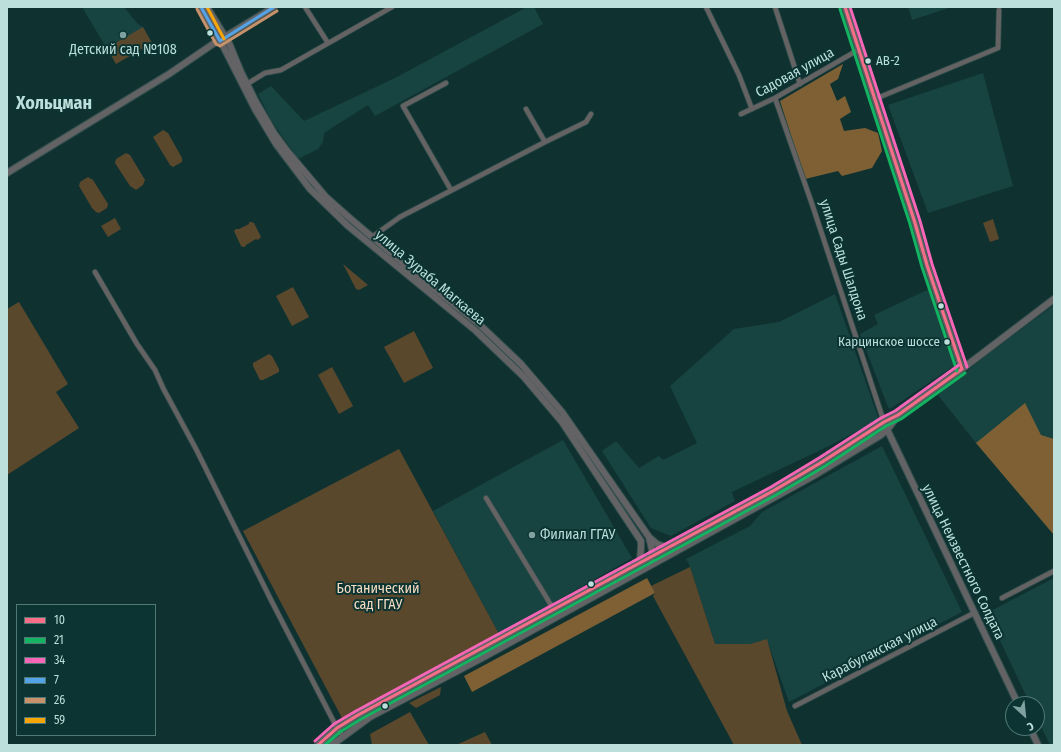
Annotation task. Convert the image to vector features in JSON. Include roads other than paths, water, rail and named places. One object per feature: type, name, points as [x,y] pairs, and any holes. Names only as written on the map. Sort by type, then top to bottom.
[{"type":"main road","name":"улица Зураба Магкаева","points":[[201,7],[223,39],[246,94],[259,116],[280,151],[310,189],[348,226],[476,331],[524,376],[562,422],[651,557]]},
{"type":"main road","name":"улица Зураба Магкаева","points":[[207,7],[274,133],[288,152],[326,196],[418,276],[481,326],[521,364],[562,412],[649,537],[657,544],[668,548]]},
{"type":"main road","points":[[7,173],[169,74],[274,7]]},
{"type":"main road","points":[[844,7],[962,369]]},
{"type":"main road","points":[[318,745],[337,728],[358,715],[668,548],[792,480],[844,449],[884,422],[898,415],[962,369],[1054,299]]},
{"type":"main road","points":[[332,745],[370,718],[814,475],[887,430],[898,415]]},
{"type":"main road","name":"улица Сады Шалдона","points":[[884,422],[887,430]]},
{"type":"main road","name":"улица Неизвестного Солдата","points":[[887,430],[1014,696]]},
{"type":"main road","points":[[645,568],[649,564],[651,557],[651,542],[649,537]]},
{"type":"main road","points":[[638,564],[641,541]]},
{"type":"main road","points":[[651,557],[662,559]]},
{"type":"street","points":[[305,7],[328,43]]},
{"type":"street","points":[[775,7],[800,84]]},
{"type":"street","points":[[247,84],[265,73],[281,70],[388,8]]},
{"type":"street","points":[[706,8],[739,75],[752,109]]},
{"type":"street","points":[[875,99],[998,48],[999,10]]},
{"type":"street","name":"Садовая улица","points":[[741,114],[775,98],[858,50]]},
{"type":"street","points":[[446,83],[403,106],[451,190]]},
{"type":"street","name":"улица Сады Шалдона","points":[[775,98],[812,204],[884,422]]},
{"type":"street","points":[[526,109],[545,142]]},
{"type":"street","points":[[372,237],[400,217],[545,142],[584,124],[591,114]]},
{"type":"street","points":[[95,272],[137,344],[155,370],[162,388],[196,449],[272,602],[337,728],[343,736]]},
{"type":"street","points":[[476,331],[481,326]]},
{"type":"street","points":[[486,498],[554,610]]},
{"type":"street","points":[[1002,598],[1054,571]]},
{"type":"street","name":"Карабулакская улица","points":[[795,706],[974,613]]},
{"type":"place","name":"Детский сад №108","points":[[123,35]]},
{"type":"place","name":"АВ-2","points":[[868,61]]},
{"type":"place","name":"Карцинское шоссе","points":[[947,342]]},
{"type":"place","name":"Филиал ГГАУ","points":[[532,535]]},
{"type":"district","name":"Хольцман","points":[[54,104]]},
{"type":"park label","name":"Ботанический сад ГГАУ","points":[[378,598]]}]
